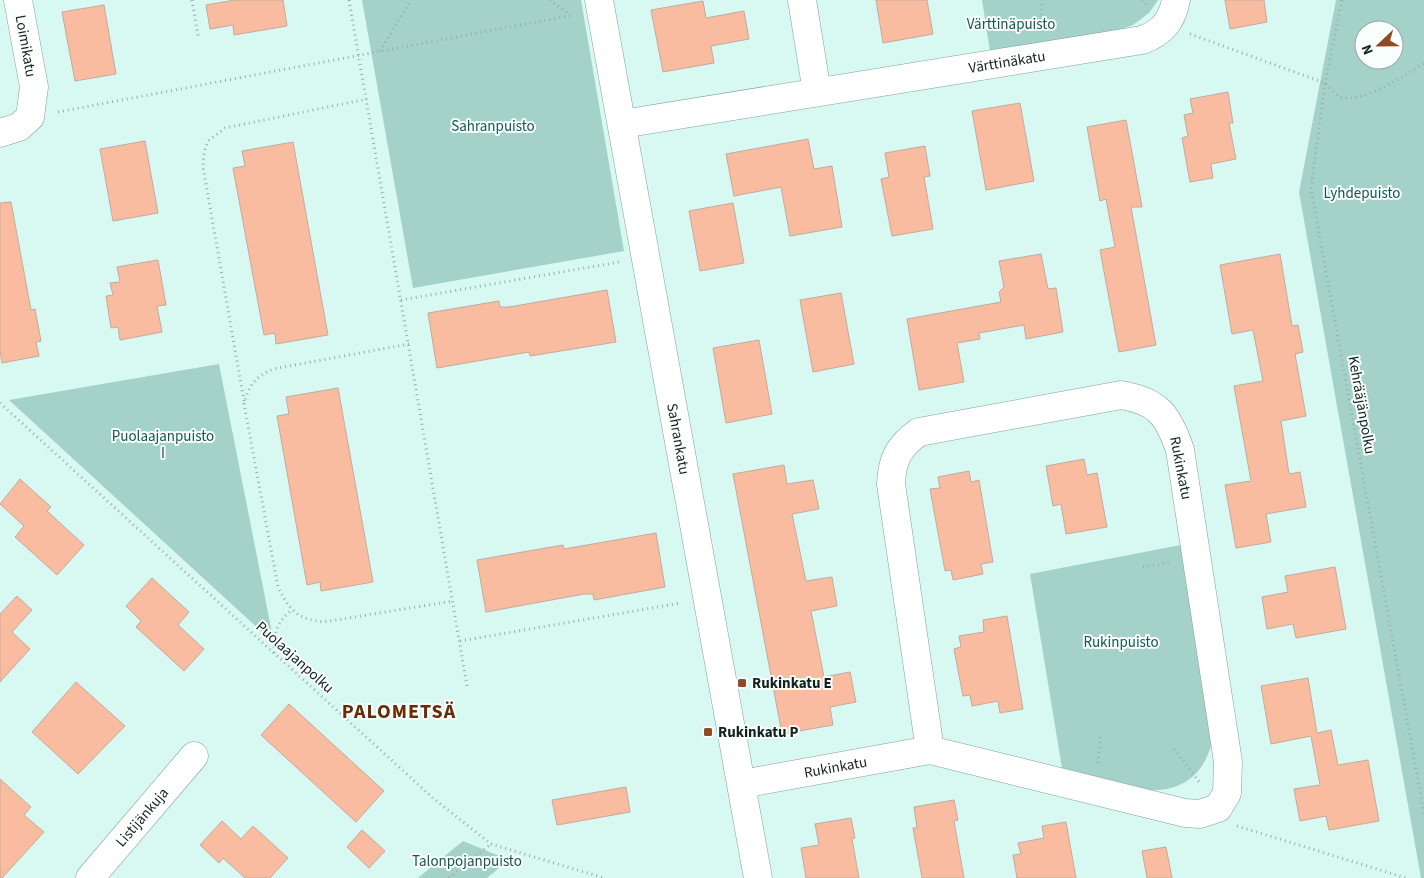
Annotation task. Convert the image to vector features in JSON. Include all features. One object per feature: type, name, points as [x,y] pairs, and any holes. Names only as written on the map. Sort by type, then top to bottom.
[{"type":"street","name":"Loimikatu","points":[[18,0],[34,87],[30,117]]},
{"type":"street","points":[[802,0],[817,92]]},
{"type":"street","points":[[1166,26],[1173,14],[1176,0]]},
{"type":"street","name":"Sahrankatu","points":[[600,5],[709,598],[758,878]]},
{"type":"street","name":"Värttinäkatu","points":[[622,124],[1142,40],[1155,35],[1166,26]]},
{"type":"street","points":[[0,133],[19,127],[30,117]]},
{"type":"street","name":"Rukinkatu","points":[[742,784],[930,750],[1185,813],[1209,811],[1227,793],[1228,762],[1180,450],[1173,430],[1163,412],[1148,402],[1121,395],[919,432],[897,452],[892,466],[890,484],[930,750]]},
{"type":"street","name":"Listijänkuja","points":[[90,878],[194,756]]},
{"type":"path","points":[[192,0],[198,36]]},
{"type":"path","points":[[350,0],[467,686]]},
{"type":"path","points":[[379,52],[410,0]]},
{"type":"path","points":[[550,0],[570,16]]},
{"type":"path","name":"Kehrääjänpolku","points":[[1342,0],[1325,83],[1311,189],[1424,814]]},
{"type":"path","points":[[30,117],[570,16],[600,5]]},
{"type":"path","points":[[1166,26],[1325,83],[1341,98],[1356,99],[1405,76],[1424,63]]},
{"type":"path","points":[[367,99],[238,124],[216,133],[208,141],[202,167],[278,586],[292,610],[308,621],[324,622],[453,601]]},
{"type":"path","points":[[401,300],[646,257]]},
{"type":"path","points":[[244,404],[248,388],[255,379],[274,369],[409,344]]},
{"type":"path","name":"Puolaajanpolku","points":[[0,403],[433,798],[491,844],[604,878]]},
{"type":"path","points":[[460,641],[709,598]]},
{"type":"path","points":[[274,653],[276,629],[280,621],[292,610]]},
{"type":"path","points":[[1174,749],[1209,811],[1406,878]]},
{"type":"path","points":[[450,878],[491,844]]},
{"type":"green space","name":"Sahranpuisto","points":[[362,0],[581,0],[624,251],[413,288]]},
{"type":"green space","name":"Värttinäpuisto","points":[[982,0],[1158,0],[1149,13],[1133,25],[1107,34],[990,51]]},
{"type":"green space","name":"Lyhdepuisto","points":[[1336,0],[1424,0],[1424,878],[1421,878],[1299,192]]},
{"type":"green space","name":"Puolaajanpuisto I","points":[[219,364],[274,643],[9,400]]},
{"type":"green space","name":"Rukinpuisto","points":[[1186,544],[1214,718],[1212,743],[1202,766],[1186,782],[1163,790],[1150,790],[1062,768],[1030,574]]},
{"type":"green space","name":"Talonpojanpuisto","points":[[463,841],[509,860],[487,878],[418,878]]},
{"type":"building","points":[[235,0],[283,0],[287,26],[234,35],[233,25],[210,29],[206,5]]},
{"type":"building","points":[[876,0],[927,0],[933,34],[883,43]]},
{"type":"building","points":[[1225,0],[1264,0],[1267,22],[1230,29]]},
{"type":"building","points":[[703,1],[706,18],[744,11],[749,39],[711,46],[714,63],[663,72],[651,10]]},
{"type":"building","points":[[104,5],[116,74],[75,81],[62,12]]},
{"type":"building","points":[[1228,92],[1233,123],[1229,123],[1236,159],[1211,164],[1213,178],[1190,182],[1182,138],[1188,136],[1184,115],[1193,113],[1190,99]]},
{"type":"building","points":[[1020,103],[1034,181],[986,190],[972,111]]},
{"type":"building","points":[[1126,120],[1142,207],[1131,207],[1156,345],[1119,352],[1100,250],[1115,247],[1106,199],[1100,201],[1087,127]]},
{"type":"building","points":[[808,139],[814,169],[832,166],[842,227],[790,236],[781,187],[734,196],[726,154]]},
{"type":"building","points":[[145,141],[158,213],[113,221],[100,149]]},
{"type":"building","points":[[293,142],[328,335],[276,344],[275,333],[264,335],[233,168],[245,166],[242,151]]},
{"type":"building","points":[[925,146],[930,176],[924,177],[933,229],[892,236],[881,179],[889,177],[885,153]]},
{"type":"building","points":[[11,202],[31,310],[35,309],[41,341],[36,342],[39,356],[2,363],[0,351],[0,203]]},
{"type":"building","points":[[733,203],[744,263],[700,271],[689,211]]},
{"type":"building","points":[[1041,254],[1048,289],[1056,288],[1063,332],[1026,339],[1024,325],[979,333],[980,339],[957,343],[964,382],[919,390],[907,319],[1001,302],[999,292],[1004,287],[999,261]]},
{"type":"building","points":[[1280,254],[1292,326],[1298,325],[1303,352],[1295,354],[1306,416],[1281,421],[1289,474],[1300,472],[1306,507],[1266,514],[1271,542],[1236,548],[1225,485],[1251,481],[1234,386],[1263,381],[1253,330],[1232,334],[1220,265]]},
{"type":"building","points":[[158,260],[166,305],[157,306],[162,332],[120,340],[118,327],[111,328],[106,296],[113,295],[110,283],[120,282],[117,267]]},
{"type":"building","points":[[607,290],[616,342],[530,356],[529,352],[437,368],[428,313],[499,301],[500,307],[509,307]]},
{"type":"building","points":[[841,293],[854,364],[813,372],[800,300]]},
{"type":"building","points":[[759,340],[772,414],[726,423],[713,348]]},
{"type":"building","points":[[338,388],[373,582],[321,591],[320,582],[307,585],[277,416],[289,414],[286,397]]},
{"type":"building","points":[[1084,459],[1087,475],[1097,473],[1107,527],[1066,534],[1061,504],[1053,506],[1046,466]]},
{"type":"building","points":[[784,465],[787,484],[813,480],[819,509],[792,514],[806,581],[832,577],[837,606],[811,611],[824,677],[850,672],[856,702],[830,707],[833,725],[782,734],[733,474]]},
{"type":"building","points":[[969,471],[971,482],[979,480],[993,562],[981,564],[983,574],[953,580],[951,570],[945,571],[930,489],[940,488],[938,477]]},
{"type":"building","points":[[20,479],[51,507],[47,511],[84,545],[57,575],[15,537],[24,526],[0,504]]},
{"type":"building","points":[[656,533],[665,587],[594,600],[593,594],[584,594],[486,612],[477,560],[563,545],[564,549]]},
{"type":"building","points":[[1335,567],[1346,629],[1296,638],[1293,624],[1267,629],[1262,597],[1288,592],[1285,576]]},
{"type":"building","points":[[152,578],[189,612],[178,625],[204,649],[184,671],[136,627],[141,621],[126,606]]},
{"type":"building","points":[[17,596],[32,610],[12,632],[30,649],[0,682],[0,614]]},
{"type":"building","points":[[1007,616],[1023,709],[1000,713],[998,701],[972,706],[970,695],[963,696],[954,649],[961,647],[959,636],[984,632],[983,620]]},
{"type":"building","points":[[1308,678],[1317,733],[1331,730],[1338,765],[1368,760],[1379,821],[1329,830],[1326,816],[1300,821],[1294,789],[1320,785],[1311,736],[1271,744],[1261,686]]},
{"type":"building","points":[[76,682],[125,726],[78,774],[32,732]]},
{"type":"building","points":[[289,704],[384,791],[356,822],[261,735]]},
{"type":"building","points":[[0,779],[31,807],[24,815],[44,832],[2,878],[0,878]]},
{"type":"building","points":[[626,787],[630,812],[557,825],[552,800]]},
{"type":"building","points":[[954,800],[958,820],[954,821],[964,878],[922,878],[913,828],[917,828],[914,807]]},
{"type":"building","points":[[851,818],[855,838],[852,839],[859,878],[806,878],[801,848],[819,845],[815,824]]},
{"type":"building","points":[[222,821],[241,839],[253,826],[288,858],[270,878],[245,878],[223,858],[219,863],[200,845]]},
{"type":"building","points":[[1066,822],[1076,878],[1017,878],[1013,855],[1021,854],[1018,843],[1044,838],[1042,826]]},
{"type":"building","points":[[362,830],[385,851],[369,868],[347,847]]},
{"type":"building","points":[[1166,847],[1172,878],[1147,878],[1142,851]]},
{"type":"place","name":"Rukinkatu E","points":[[742,683]]},
{"type":"place","name":"Rukinkatu P","points":[[708,732]]},
{"type":"district","name":"PALOMETSÄ","points":[[399,711]]}]
